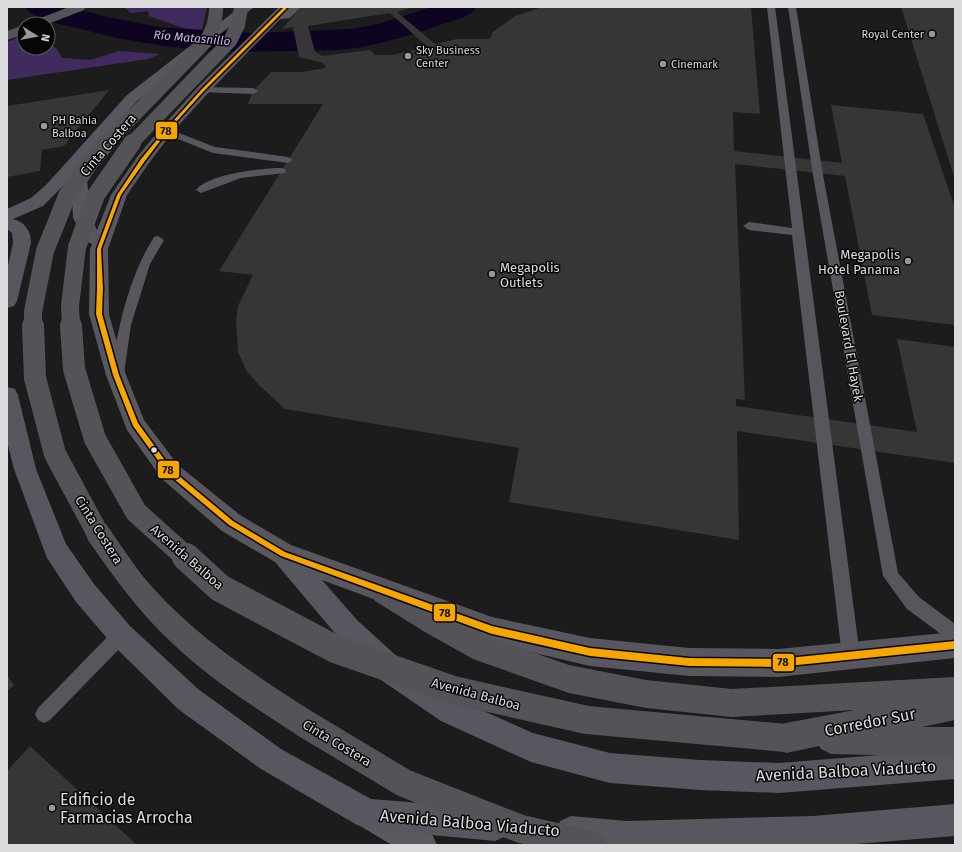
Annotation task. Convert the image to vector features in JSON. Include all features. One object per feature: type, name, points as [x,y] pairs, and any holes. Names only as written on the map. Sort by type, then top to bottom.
[{"type":"highway","points":[[56,17],[80,7]]},
{"type":"highway","name":"Cinta Costera","points":[[216,7],[216,18],[213,29],[206,41],[187,62],[120,128],[89,163],[67,196],[45,251],[33,312],[35,378],[55,454],[97,532],[133,583],[179,632],[236,679],[304,723],[404,783],[521,829],[591,845]]},
{"type":"highway","name":"Avenida Balboa","points":[[231,18],[241,16],[238,27],[230,41],[130,146],[96,195],[77,247],[70,306],[74,369],[95,439],[136,512],[220,588],[335,648],[453,690],[587,720],[786,738]]},
{"type":"highway","points":[[384,592],[483,649],[569,679],[646,694],[732,704],[955,691]]},
{"type":"highway","name":"Corredor Sur","points":[[786,738],[955,706]]},
{"type":"highway","points":[[786,738],[955,742]]},
{"type":"main road","points":[[227,7],[231,18]]},
{"type":"main road","points":[[7,215],[37,202],[52,189],[132,98],[231,18],[248,7]]},
{"type":"main road","points":[[286,7],[203,90],[166,131],[143,160],[120,195],[99,250],[99,314],[116,375],[135,424],[170,472],[231,523],[284,554],[384,592],[492,630],[590,652],[689,662],[778,662],[955,645]]},
{"type":"main road","points":[[78,158],[82,218],[99,250]]},
{"type":"main road","points":[[7,223],[13,224],[22,236],[22,247],[7,300]]},
{"type":"main road","points":[[7,396],[25,469],[56,550],[85,593],[121,635],[188,699],[271,759],[421,845]]},
{"type":"main road","name":"Avenida Balboa Viaducto","points":[[284,554],[348,629],[391,670],[452,711],[531,747],[610,768],[700,775],[779,778],[955,764]]},
{"type":"main road","name":"Avenida Balboa Viaducto","points":[[368,814],[627,837],[813,832],[955,820]]},
{"type":"lane","points":[[275,18],[288,16],[297,7]]},
{"type":"lane","points":[[771,7],[851,656]]},
{"type":"lane","name":"Boulevard El Hayek","points":[[792,7],[818,175],[891,576],[913,603],[955,634]]},
{"type":"lane","points":[[203,90],[254,92]]},
{"type":"lane","points":[[166,131],[213,150],[288,160]]},
{"type":"lane","points":[[201,190],[214,183],[238,175],[259,171],[281,171]]},
{"type":"lane","points":[[749,226],[798,232]]},
{"type":"lane","points":[[116,375],[125,325],[144,264],[158,240]]},
{"type":"lane","points":[[44,714],[121,635]]},
{"type":"shaded area","points":[[124,7],[207,7],[201,34],[149,16],[148,11],[131,13]]},
{"type":"shaded area","points":[[16,38],[16,56],[56,56],[56,48],[62,58],[90,60],[119,51],[160,54],[148,59],[7,80],[7,42]]},
{"type":"building","name":"Megapolis Outlets","points":[[301,7],[413,7],[397,12],[435,44],[457,39],[490,39],[493,32],[515,16],[542,7],[751,7],[760,114],[733,112],[734,151],[842,163],[831,105],[923,114],[955,208],[955,325],[872,315],[845,176],[735,164],[745,400],[736,399],[736,406],[917,432],[897,339],[955,347],[955,463],[737,431],[739,540],[509,502],[519,448],[285,409],[259,385],[246,370],[238,352],[236,321],[238,306],[253,275],[219,271],[323,104],[248,104],[253,91],[271,72],[301,72],[326,68],[323,63],[299,57],[293,27],[282,29]],"holes":[[[390,13],[431,50],[413,50],[393,55],[375,55],[370,50],[322,56],[315,52],[308,26]]]},
{"type":"building","name":"Royal Center","points":[[901,7],[955,7],[955,180]]},
{"type":"building","name":"PH Bahia Balboa","points":[[109,90],[64,146],[42,150],[40,171],[7,177],[7,106]]},
{"type":"building","points":[[7,675],[14,685],[7,691]]},
{"type":"building","name":"Edificio de Farmacias Arrocha","points":[[30,746],[137,845],[7,845],[7,771]]},
{"type":"waterway","name":"Río Matasnillo","points":[[40,7],[99,25],[159,36],[251,42],[322,41],[361,37],[399,28],[462,7]]},
{"type":"transit line","name":"78","points":[[286,7],[203,90],[166,131],[143,160],[119,195],[99,249],[99,314],[116,375],[135,424],[170,472],[231,523],[283,554],[492,630],[590,652],[689,662],[778,663],[955,645]]},
{"type":"place","name":"Royal Center","points":[[932,34]]},
{"type":"place","name":"Sky Business Center","points":[[408,56]]},
{"type":"place","name":"Cinemark","points":[[663,64]]},
{"type":"place","name":"PH Bahia Balboa","points":[[44,126]]},
{"type":"place","name":"Megapolis Hotel Panama","points":[[908,261]]},
{"type":"place","name":"Megapolis Outlets","points":[[492,274]]},
{"type":"place","name":"Edificio de Farmacias Arrocha","points":[[52,808]]}]
